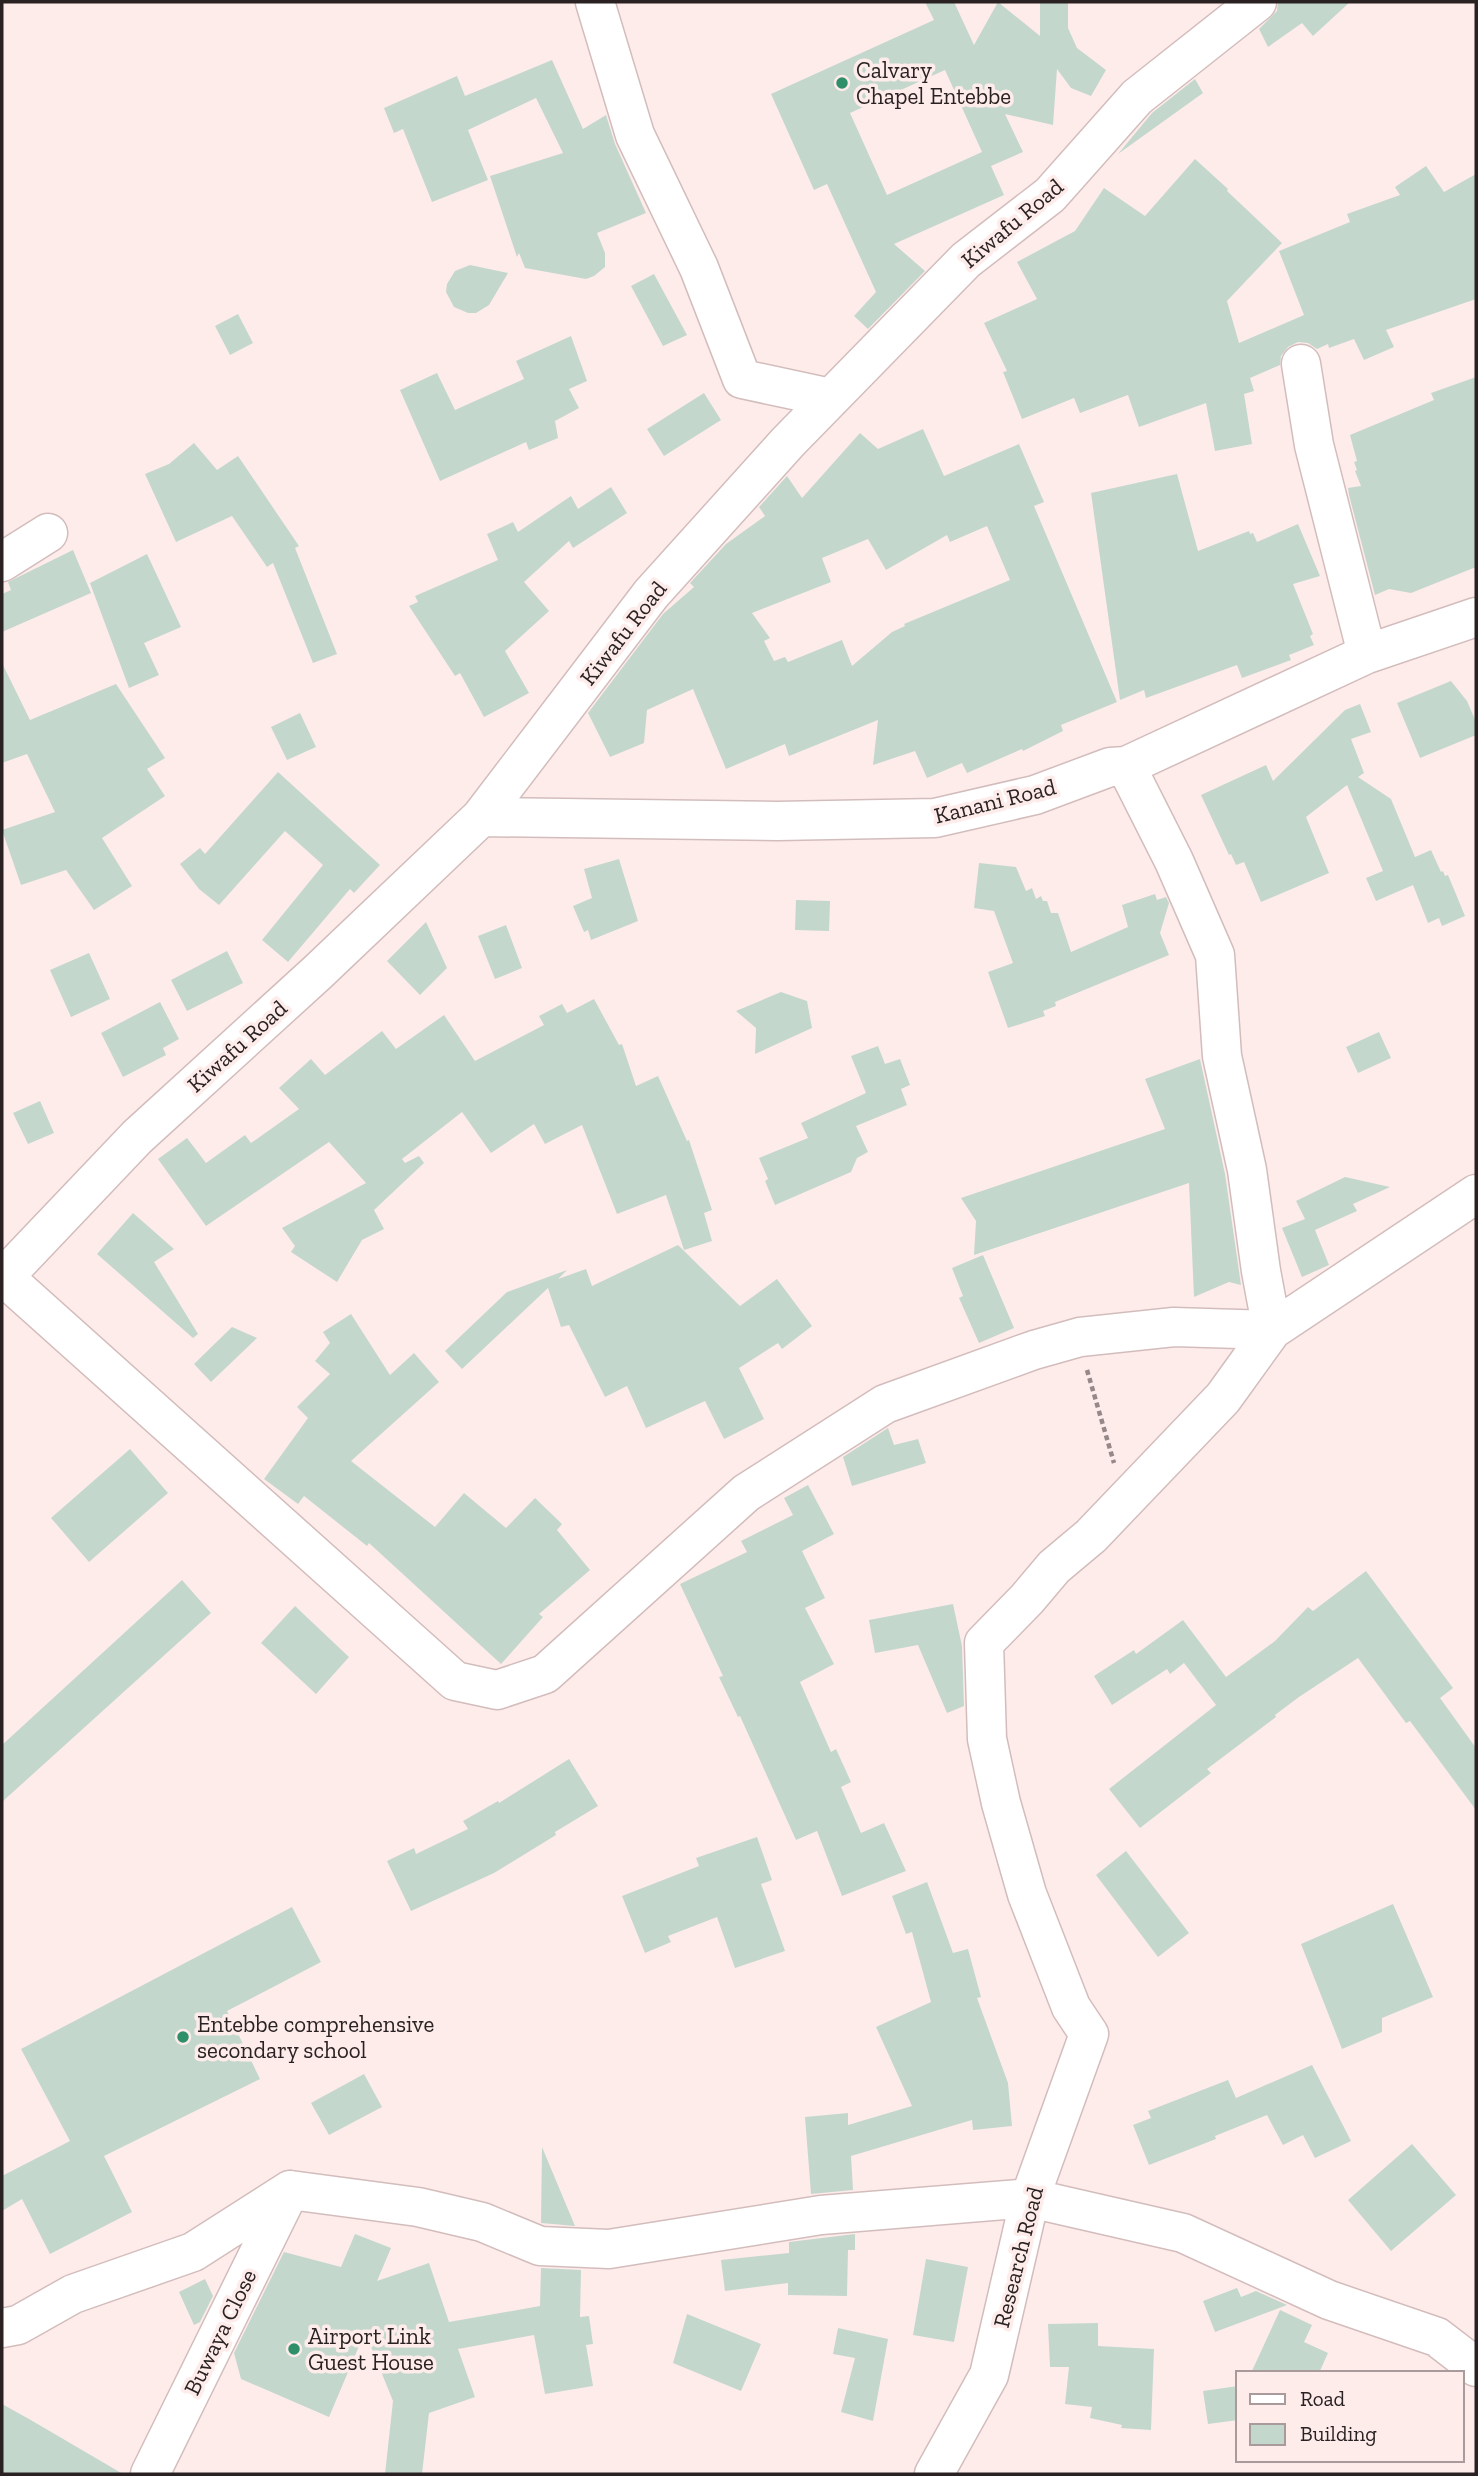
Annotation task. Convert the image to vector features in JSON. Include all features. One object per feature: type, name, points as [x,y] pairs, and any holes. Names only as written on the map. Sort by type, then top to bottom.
[{"type":"street","points":[[595,2],[635,135],[699,268],[742,379],[831,398]]},
{"type":"street","name":"Kiwafu Road","points":[[3,1278],[136,1138],[318,972],[481,817],[651,594],[788,442],[966,260],[1050,195],[1138,97],[1257,2]]},
{"type":"street","points":[[1301,364],[1314,445],[1367,654]]},
{"type":"street","points":[[2,562],[48,533]]},
{"type":"street","name":"Kanani Road","points":[[481,817],[777,821],[935,818],[1035,795],[1110,767],[1126,766],[1367,654],[1476,617]]},
{"type":"street","points":[[1126,766],[1174,861],[1215,955],[1222,1056],[1247,1170],[1272,1330]]},
{"type":"street","points":[[1125,1501],[1223,1398],[1272,1330],[1476,1194]]},
{"type":"street","points":[[3,1278],[455,1681],[497,1690],[545,1674],[746,1493],[885,1404],[1034,1350],[1077,1339],[1174,1327],[1272,1330]]},
{"type":"street","name":"Research Road","points":[[934,2474],[989,2375],[1030,2198],[1088,2034],[1071,2007],[1027,1894],[1001,1802],[987,1739],[984,1643],[1027,1600],[1054,1567],[1091,1536],[1125,1501]]},
{"type":"street","points":[[2,2329],[18,2325],[73,2294],[193,2252],[290,2189],[418,2207],[482,2222],[540,2246],[609,2249],[821,2215],[1030,2198],[1183,2233],[1329,2301],[1437,2337],[1476,2367]]},
{"type":"street","name":"Buwaya Close","points":[[150,2474],[290,2189]]},
{"type":"path","points":[[1077,1339],[1125,1501]]},
{"type":"building","points":[[925,2],[954,2],[974,45],[998,2],[1040,36],[1040,2],[1068,2],[1068,28],[1077,48],[1106,70],[1091,96],[1071,88],[1057,69],[1053,125],[1005,114],[1023,152],[991,166],[1004,195],[894,244],[925,271],[868,329],[854,316],[876,292],[827,184],[814,190],[771,94],[934,20]],"holes":[[[945,70],[982,152],[887,195],[850,113]]]},
{"type":"building","points":[[1278,2],[1350,2],[1313,36],[1302,23],[1268,47],[1259,29],[1277,11]]},
{"type":"building","points":[[552,60],[583,129],[606,115],[615,144],[646,213],[597,233],[605,253],[605,267],[586,279],[525,268],[519,253],[517,257],[490,176],[563,153],[536,98],[468,130],[488,180],[432,202],[403,129],[394,133],[384,108],[457,76],[465,96]]},
{"type":"building","points":[[1195,79],[1203,93],[1118,154],[1152,113]]},
{"type":"building","points":[[1195,159],[1282,243],[1227,301],[1239,343],[1304,315],[1279,251],[1350,222],[1347,214],[1400,195],[1395,187],[1426,166],[1444,192],[1476,174],[1476,299],[1386,330],[1394,347],[1364,360],[1354,339],[1329,348],[1328,344],[1317,349],[1308,343],[1298,342],[1288,347],[1281,356],[1280,365],[1250,378],[1254,391],[1244,394],[1252,444],[1215,451],[1206,403],[1139,427],[1128,395],[1080,413],[1074,398],[1022,419],[1003,372],[1007,371],[984,323],[1037,299],[1017,262],[1075,231],[1104,188],[1145,216]]},
{"type":"building","points":[[470,265],[508,273],[489,305],[476,313],[468,313],[454,307],[446,292],[447,284],[455,271]]},
{"type":"building","points":[[654,274],[687,335],[663,346],[631,286]]},
{"type":"building","points":[[238,314],[253,343],[230,355],[215,326]]},
{"type":"building","points":[[571,336],[587,381],[569,389],[579,408],[555,421],[558,438],[529,450],[526,442],[440,481],[400,390],[437,373],[455,410],[524,379],[516,361]]},
{"type":"building","points":[[1476,377],[1476,567],[1411,593],[1389,589],[1375,595],[1349,495],[1348,488],[1361,486],[1355,471],[1354,462],[1357,461],[1350,435],[1434,400],[1431,393]]},
{"type":"building","points":[[704,393],[721,420],[664,456],[647,429]]},
{"type":"building","points":[[923,429],[944,476],[1019,444],[1044,502],[1034,506],[1117,702],[1061,725],[1063,731],[1023,751],[1022,749],[967,773],[962,763],[927,778],[915,751],[873,765],[878,720],[789,756],[785,744],[726,769],[693,689],[647,710],[644,743],[610,757],[588,713],[663,614],[694,587],[690,583],[726,544],[765,516],[759,507],[787,476],[802,498],[860,433],[878,449]],"holes":[[[987,526],[1010,580],[904,624],[905,626],[892,632],[852,666],[842,640],[788,662],[785,657],[774,661],[764,641],[770,638],[752,613],[831,582],[822,558],[868,539],[886,570],[947,535],[950,542]]]},
{"type":"building","points":[[194,443],[217,470],[238,456],[299,546],[295,548],[337,654],[313,663],[273,563],[267,567],[232,516],[176,542],[145,474],[169,464]]},
{"type":"building","points":[[1177,474],[1198,551],[1249,531],[1257,542],[1298,524],[1320,576],[1293,584],[1313,634],[1310,636],[1314,645],[1289,655],[1291,660],[1242,678],[1237,665],[1146,698],[1144,690],[1120,700],[1091,493]]},
{"type":"building","points":[[611,487],[627,513],[573,548],[569,541],[524,582],[549,611],[505,651],[529,693],[484,717],[460,673],[455,676],[409,606],[418,602],[415,596],[498,560],[487,534],[513,522],[518,532],[571,496],[578,509]]},
{"type":"building","points":[[73,550],[91,593],[2,632],[2,594],[11,590],[8,582]]},
{"type":"building","points":[[147,554],[181,627],[144,643],[159,675],[129,688],[90,583]]},
{"type":"building","points":[[2,663],[30,720],[116,684],[165,758],[147,769],[165,796],[102,838],[132,886],[94,910],[66,870],[21,885],[2,830],[55,812],[27,754],[2,763]]},
{"type":"building","points":[[1451,681],[1467,701],[1476,722],[1476,735],[1420,758],[1397,703]]},
{"type":"building","points":[[1360,704],[1371,732],[1351,739],[1364,773],[1358,777],[1391,799],[1415,857],[1431,850],[1441,872],[1443,871],[1445,876],[1448,875],[1465,916],[1442,926],[1439,918],[1428,923],[1413,885],[1376,901],[1366,878],[1383,871],[1347,785],[1306,817],[1329,873],[1261,902],[1244,862],[1236,865],[1231,854],[1229,855],[1201,795],[1266,765],[1273,781],[1345,710]]},
{"type":"building","points":[[300,713],[316,747],[287,760],[271,727]]},
{"type":"building","points":[[278,772],[380,865],[354,893],[350,889],[288,962],[262,940],[323,865],[285,831],[219,905],[199,889],[180,864],[200,848],[205,854]]},
{"type":"building","points":[[619,859],[638,921],[591,940],[588,930],[584,932],[573,906],[592,898],[584,869]]},
{"type":"building","points":[[979,863],[1016,867],[1026,891],[1032,888],[1036,899],[1041,896],[1043,901],[1047,901],[1051,913],[1058,913],[1071,952],[1128,927],[1122,905],[1155,894],[1157,900],[1166,897],[1169,903],[1160,933],[1169,955],[1055,1002],[1056,1006],[1043,1011],[1045,1016],[1008,1028],[988,972],[1013,963],[994,911],[974,908]]},
{"type":"building","points":[[796,900],[830,901],[829,931],[795,930]]},
{"type":"building","points":[[426,922],[447,968],[420,995],[387,961]]},
{"type":"building","points":[[506,925],[522,968],[495,979],[478,936]]},
{"type":"building","points":[[227,951],[243,983],[187,1011],[171,980]]},
{"type":"building","points":[[89,953],[110,999],[71,1017],[50,970]]},
{"type":"building","points":[[781,992],[807,1001],[812,1028],[755,1054],[756,1028],[736,1011]]},
{"type":"building","points":[[594,999],[619,1045],[622,1044],[636,1086],[658,1076],[687,1141],[689,1140],[712,1210],[704,1213],[712,1241],[684,1250],[666,1195],[617,1214],[582,1125],[545,1144],[534,1124],[491,1153],[462,1112],[402,1159],[405,1163],[419,1156],[424,1163],[374,1210],[384,1229],[362,1240],[337,1282],[291,1252],[295,1246],[282,1228],[366,1183],[329,1142],[206,1226],[158,1159],[187,1138],[206,1163],[245,1135],[251,1143],[299,1109],[279,1088],[311,1059],[325,1075],[382,1031],[396,1049],[444,1015],[475,1061],[544,1025],[539,1016],[562,1004],[567,1013]]},
{"type":"building","points":[[160,1002],[179,1039],[163,1048],[166,1055],[123,1077],[101,1033]]},
{"type":"building","points":[[1379,1032],[1391,1058],[1358,1073],[1346,1047]]},
{"type":"building","points":[[878,1046],[885,1064],[900,1059],[910,1085],[901,1089],[907,1105],[856,1126],[868,1152],[857,1158],[851,1172],[775,1205],[759,1158],[808,1138],[801,1123],[866,1093],[851,1056]]},
{"type":"building","points":[[1200,1059],[1225,1174],[1241,1285],[1229,1282],[1194,1297],[1189,1183],[974,1255],[976,1221],[961,1198],[1165,1129],[1145,1079]]},
{"type":"building","points":[[40,1101],[54,1133],[28,1144],[13,1113]]},
{"type":"building","points":[[1345,1177],[1390,1187],[1353,1204],[1357,1211],[1315,1230],[1329,1265],[1302,1277],[1282,1228],[1305,1219],[1296,1201]]},
{"type":"building","points":[[133,1213],[174,1249],[154,1262],[198,1334],[193,1338],[97,1254]]},
{"type":"building","points":[[678,1245],[740,1306],[777,1279],[812,1326],[782,1349],[778,1343],[739,1368],[764,1419],[724,1439],[705,1401],[646,1428],[627,1386],[605,1397],[569,1325],[561,1327],[548,1288],[462,1369],[445,1351],[507,1292],[567,1270],[558,1279],[586,1269],[592,1286]]},
{"type":"building","points":[[983,1255],[1014,1328],[979,1343],[959,1298],[963,1296],[952,1268]]},
{"type":"building","points":[[351,1314],[390,1375],[414,1353],[439,1382],[351,1461],[435,1527],[464,1493],[506,1528],[535,1498],[562,1524],[557,1530],[590,1570],[539,1614],[543,1617],[501,1664],[369,1543],[367,1546],[304,1496],[298,1504],[264,1479],[308,1418],[297,1407],[330,1374],[315,1361],[330,1343],[323,1332]]},
{"type":"building","points":[[232,1327],[257,1338],[211,1382],[194,1364]]},
{"type":"building","points":[[888,1428],[894,1445],[918,1439],[926,1463],[852,1486],[843,1457]]},
{"type":"building","points":[[130,1449],[168,1493],[89,1562],[51,1518]]},
{"type":"building","points":[[808,1485],[834,1534],[802,1551],[825,1598],[805,1608],[834,1664],[800,1682],[831,1752],[836,1749],[851,1782],[841,1787],[861,1833],[884,1823],[906,1871],[842,1896],[817,1831],[796,1840],[740,1716],[738,1717],[719,1677],[723,1676],[680,1584],[747,1552],[741,1541],[793,1515],[784,1498]]},
{"type":"building","points":[[1366,1571],[1453,1688],[1440,1698],[1476,1748],[1476,1810],[1410,1721],[1406,1723],[1358,1658],[1275,1715],[1276,1717],[1207,1769],[1211,1773],[1140,1828],[1109,1789],[1216,1705],[1184,1663],[1170,1674],[1167,1669],[1112,1705],[1094,1676],[1134,1650],[1136,1654],[1183,1620],[1226,1677],[1275,1641],[1308,1607],[1313,1611]]},
{"type":"building","points":[[182,1580],[211,1613],[2,1802],[2,1745]]},
{"type":"building","points":[[953,1604],[962,1646],[964,1706],[947,1713],[918,1645],[875,1653],[869,1620]]},
{"type":"building","points":[[295,1606],[349,1657],[316,1694],[261,1643]]},
{"type":"building","points":[[569,1759],[598,1806],[494,1873],[411,1911],[387,1861],[414,1848],[416,1854],[468,1829],[463,1821],[498,1801],[499,1803]]},
{"type":"building","points":[[757,1837],[772,1880],[761,1884],[785,1951],[735,1968],[717,1917],[668,1936],[671,1942],[645,1953],[622,1896],[699,1866],[696,1858]]},
{"type":"building","points":[[1126,1851],[1189,1933],[1158,1957],[1096,1875]]},
{"type":"building","points":[[927,1882],[953,1953],[968,1949],[981,1997],[977,1998],[1008,2083],[1012,2126],[973,2130],[972,2120],[851,2156],[853,2190],[811,2194],[805,2117],[848,2113],[848,2125],[912,2106],[876,2027],[931,2002],[912,1932],[906,1934],[892,1896]]},
{"type":"building","points":[[1393,1904],[1433,1997],[1382,2018],[1382,2032],[1342,2049],[1301,1944]]},
{"type":"building","points":[[292,1907],[321,1962],[227,2011],[260,2079],[104,2156],[132,2212],[50,2254],[22,2199],[2,2211],[2,2176],[70,2141],[21,2049]]},
{"type":"building","points":[[1312,2065],[1351,2141],[1315,2158],[1303,2135],[1283,2145],[1267,2115],[1215,2136],[1216,2139],[1149,2165],[1133,2125],[1151,2118],[1148,2111],[1228,2080],[1236,2098]]},
{"type":"building","points":[[364,2074],[382,2107],[329,2135],[311,2103]]},
{"type":"building","points":[[1412,2144],[1456,2195],[1391,2251],[1348,2200]]},
{"type":"building","points":[[542,2147],[575,2226],[541,2223]]},
{"type":"building","points":[[355,2234],[391,2248],[377,2281],[429,2263],[449,2322],[540,2306],[541,2268],[581,2270],[580,2317],[589,2316],[593,2344],[586,2345],[593,2386],[545,2394],[534,2335],[458,2349],[475,2397],[429,2413],[422,2474],[385,2474],[393,2401],[365,2332],[329,2417],[241,2379],[234,2353],[284,2252],[341,2267]]},
{"type":"building","points":[[855,2234],[855,2250],[848,2250],[847,2296],[788,2295],[788,2283],[725,2291],[721,2260],[789,2253],[789,2242]]},
{"type":"building","points":[[926,2259],[968,2267],[954,2342],[913,2335]]},
{"type":"building","points":[[205,2279],[213,2296],[200,2322],[194,2325],[179,2292]]},
{"type":"building","points":[[1237,2288],[1241,2297],[1256,2291],[1287,2305],[1215,2332],[1203,2301]]},
{"type":"building","points":[[1280,2310],[1312,2325],[1304,2342],[1328,2353],[1320,2371],[1252,2371]]},
{"type":"building","points":[[687,2314],[761,2344],[741,2391],[673,2363]]},
{"type":"building","points":[[1098,2323],[1098,2346],[1154,2349],[1151,2430],[1121,2428],[1122,2425],[1090,2418],[1092,2407],[1065,2404],[1069,2367],[1050,2367],[1048,2324]]},
{"type":"building","points":[[838,2328],[888,2339],[873,2421],[841,2412],[855,2358],[833,2354]]},
{"type":"building","points":[[1236,2386],[1236,2420],[1208,2424],[1203,2391]]},
{"type":"building","points":[[2,2404],[29,2419],[123,2474],[2,2474]]},
{"type":"place","name":"Calvary Chapel Entebbe","points":[[842,83]]},
{"type":"place","name":"Entebbe comprehensive secondary school","points":[[183,2037]]},
{"type":"place","name":"Airport Link Guest House","points":[[294,2349]]}]
